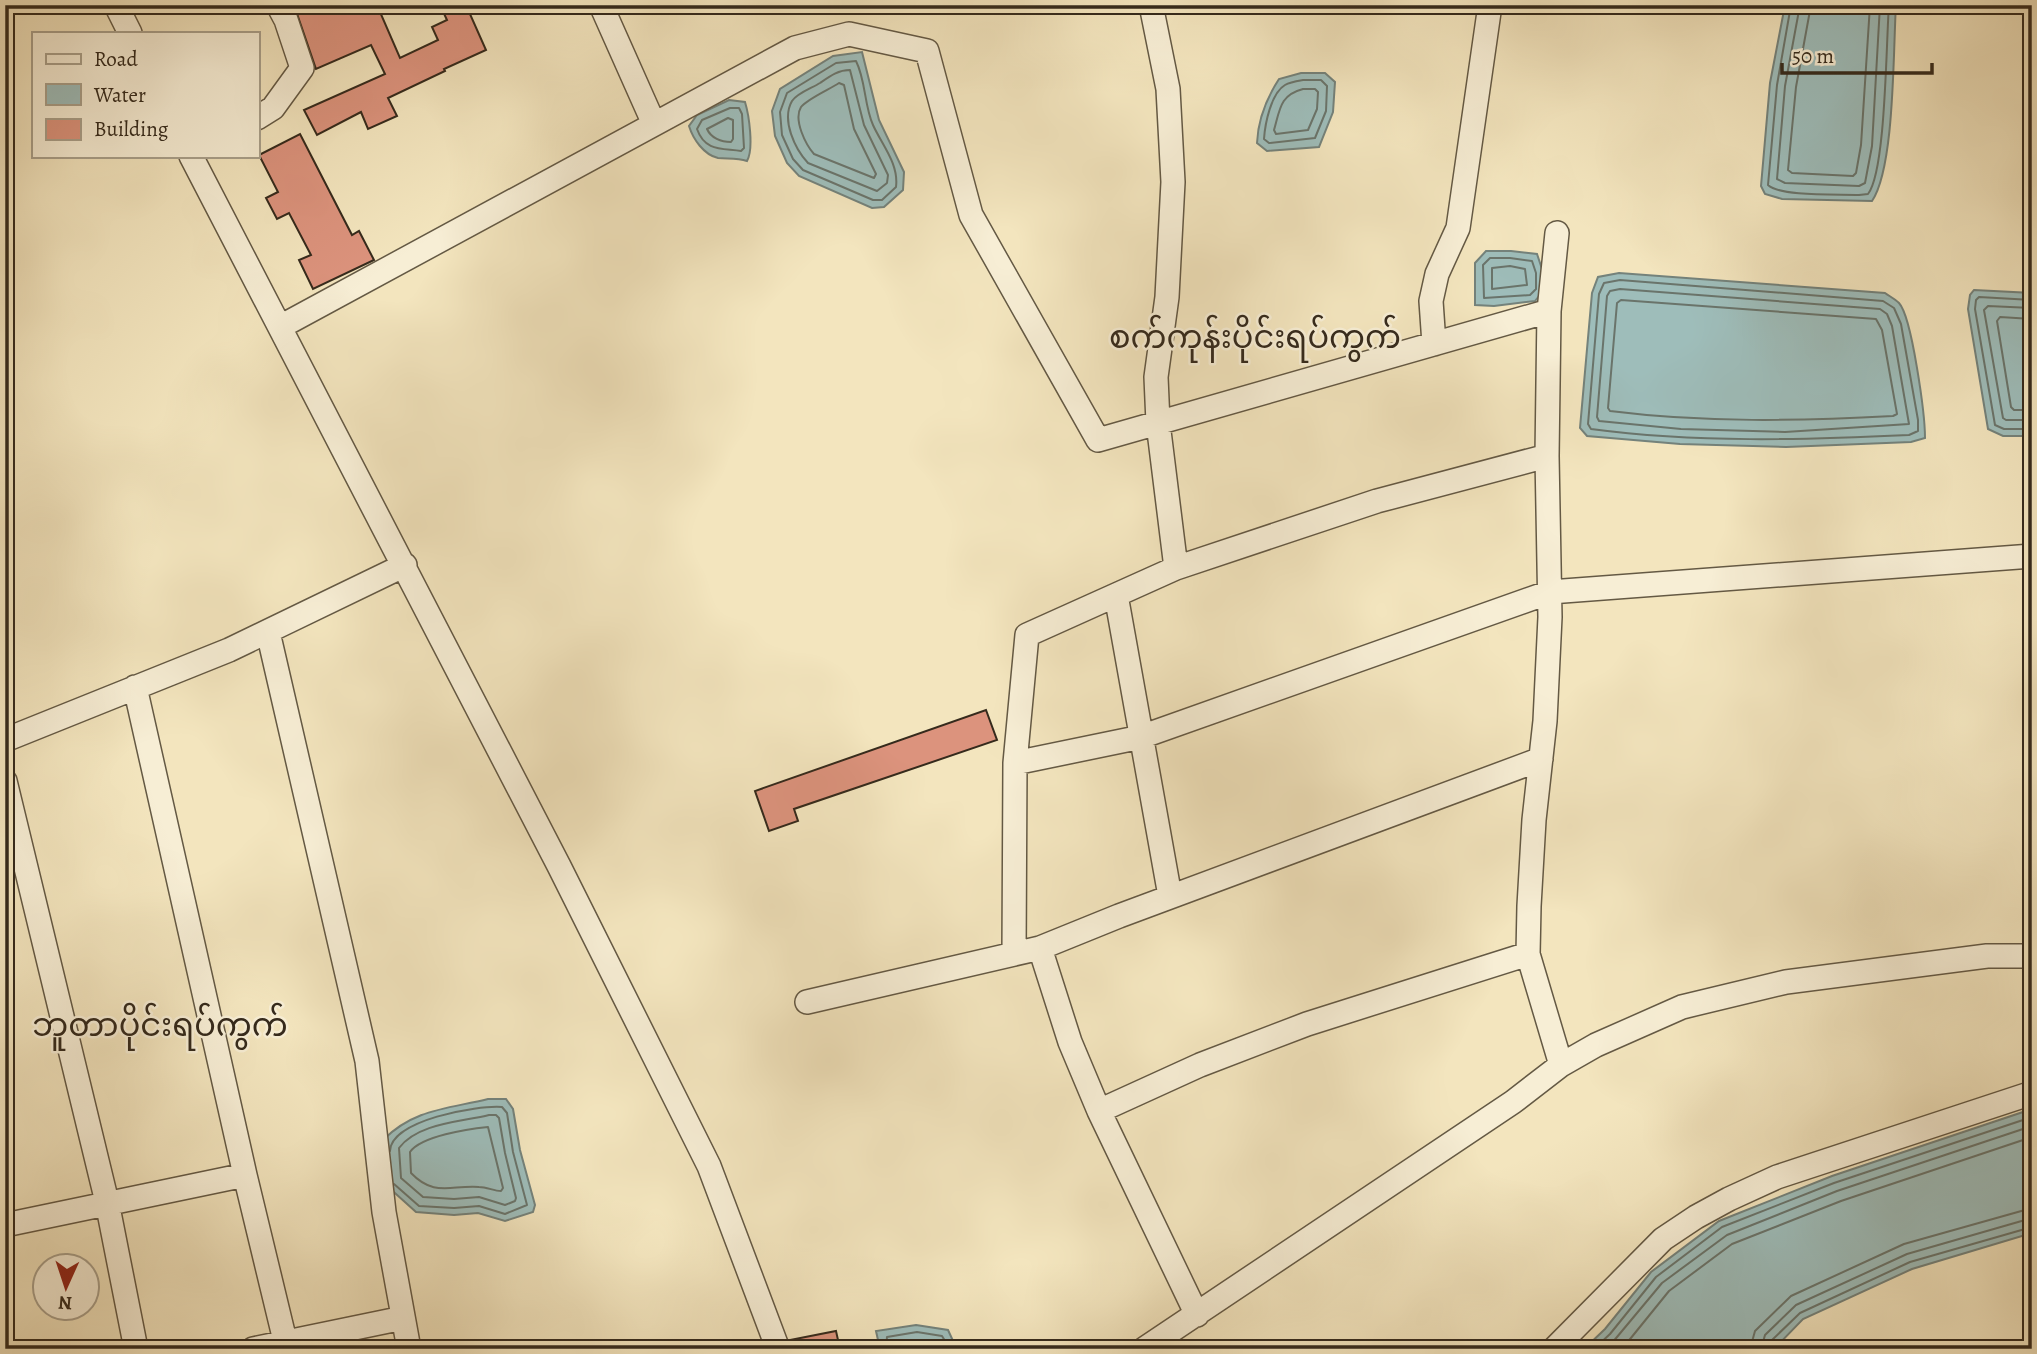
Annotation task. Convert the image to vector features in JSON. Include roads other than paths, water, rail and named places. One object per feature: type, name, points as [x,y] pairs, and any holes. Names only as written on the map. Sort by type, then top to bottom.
[{"type":"street","points":[[116,5],[130,32]]},
{"type":"street","points":[[259,117],[273,108],[302,68],[286,20],[278,5]]},
{"type":"street","points":[[601,5],[654,124]]},
{"type":"street","points":[[1151,5],[1168,89],[1172,182],[1167,297],[1156,377],[1158,423],[1176,568]]},
{"type":"street","points":[[1434,344],[1432,300],[1437,274],[1458,228],[1490,5]]},
{"type":"street","points":[[280,327],[795,48],[849,34],[927,51],[971,215],[1098,440],[1549,311]]},
{"type":"street","points":[[192,158],[405,565],[709,1166],[778,1349]]},
{"type":"street","points":[[1557,233],[1549,311],[1547,456],[1550,592],[1545,721],[1530,894],[1528,954],[1561,1065]]},
{"type":"street","points":[[1014,954],[1015,763],[1027,635],[1176,568],[1377,501],[1547,456]]},
{"type":"street","points":[[1015,763],[1141,737],[1550,592],[2032,556]]},
{"type":"street","points":[[5,740],[229,650],[405,565]]},
{"type":"street","points":[[1116,595],[1170,897]]},
{"type":"street","points":[[268,632],[367,1061],[383,1212],[409,1349]]},
{"type":"street","points":[[135,687],[286,1346]]},
{"type":"street","points":[[807,1002],[1040,948],[1541,759]]},
{"type":"street","points":[[5,781],[107,1202],[136,1349]]},
{"type":"street","points":[[1040,948],[1070,1042],[1099,1111],[1197,1315]]},
{"type":"street","points":[[1099,1111],[1200,1065],[1307,1024],[1528,954]]},
{"type":"street","points":[[1144,1349],[1513,1102],[1561,1065],[1596,1045],[1682,1007],[1786,982],[1987,956],[2032,956]]},
{"type":"street","points":[[1554,1349],[1663,1239],[1718,1205],[1777,1177],[2032,1093]]},
{"type":"street","points":[[5,1225],[245,1175]]},
{"type":"street","points":[[253,1349],[286,1346],[403,1318]]},
{"type":"water","points":[[1785,5],[1896,5],[1889,136],[1880,185],[1872,201],[1782,199],[1765,194],[1761,186],[1770,83]]},
{"type":"water","points":[[862,52],[879,120],[904,172],[903,190],[884,207],[872,208],[799,176],[787,163],[775,136],[772,111],[780,89],[833,56]]},
{"type":"water","points":[[1301,73],[1325,73],[1335,82],[1333,112],[1319,147],[1267,151],[1257,143],[1261,117],[1267,102],[1279,79]]},
{"type":"water","points":[[729,100],[745,102],[750,140],[747,161],[718,158],[708,154],[696,141],[689,126],[697,115]]},
{"type":"water","points":[[1486,251],[1537,254],[1543,272],[1543,291],[1535,301],[1494,306],[1475,305],[1475,263]]},
{"type":"water","points":[[1619,273],[1885,293],[1899,303],[1909,327],[1923,409],[1925,438],[1911,442],[1786,447],[1680,444],[1587,436],[1580,428],[1592,293],[1598,277]]},
{"type":"water","points":[[1974,290],[2032,293],[2032,436],[2003,436],[1988,429],[1968,309],[1970,295]]},
{"type":"water","points":[[488,1099],[506,1099],[513,1109],[520,1150],[535,1205],[533,1212],[505,1221],[478,1213],[454,1215],[416,1212],[386,1185],[383,1140],[419,1116]]},
{"type":"water","points":[[2032,1109],[2032,1233],[1912,1269],[1803,1319],[1774,1349],[1584,1349],[1605,1329],[1651,1272],[1719,1221],[1832,1176]]},
{"type":"water","points":[[916,1325],[948,1330],[954,1343],[964,1349],[880,1349],[876,1331]]},
{"type":"district","name":"စက်ကုန်းပိုင်းရပ်ကွက်","points":[[1255,337]]},
{"type":"district","name":"ဘူတာပိုင်းရပ်ကွက်","points":[[160,1025]]}]
